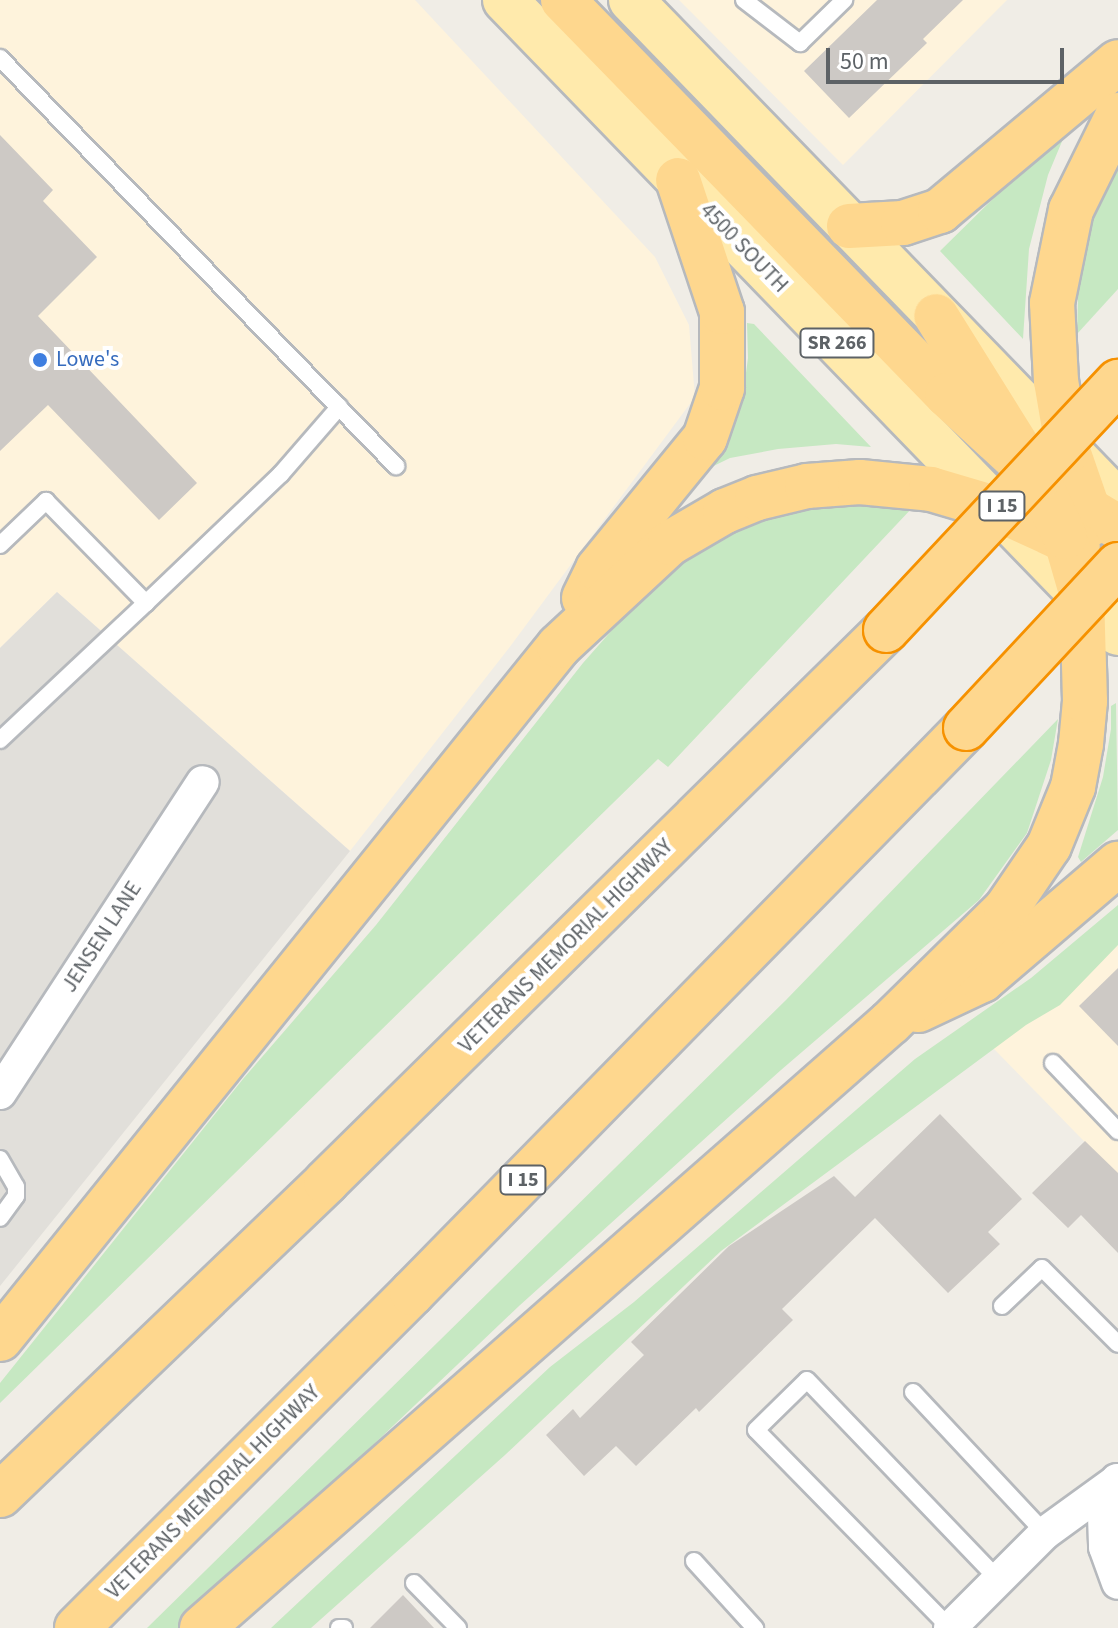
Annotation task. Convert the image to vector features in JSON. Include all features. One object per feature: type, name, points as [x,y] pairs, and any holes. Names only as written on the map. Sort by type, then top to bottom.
[{"type":"highway","points":[[563,0],[916,363],[1053,465]]},
{"type":"highway","points":[[849,226],[903,223],[940,211],[1118,62]]},
{"type":"highway","points":[[1053,465],[1056,381],[1052,303],[1071,210],[1118,115]]},
{"type":"highway","points":[[559,646],[598,569],[705,438],[722,388],[722,312],[678,180]]},
{"type":"highway","points":[[202,1628],[890,1023],[1006,909],[1049,846],[1073,787],[1106,583],[1098,520],[936,316]]},
{"type":"highway","name":"VETERANS MEMORIAL HIGHWAY","points":[[0,1495],[326,1182],[886,630],[1118,382]]},
{"type":"highway","points":[[0,1339],[559,646],[670,543],[725,511],[757,498],[823,483],[878,482],[931,489],[995,508],[1098,520]]},
{"type":"highway","name":"VETERANS MEMORIAL HIGHWAY","points":[[77,1628],[412,1293],[966,728],[1118,565]]},
{"type":"highway","points":[[890,1023],[982,980],[1118,864]]},
{"type":"main road","name":"4500 SOUTH","points":[[505,0],[995,508],[1106,583],[1118,633]]},
{"type":"main road","points":[[631,0],[936,316]]},
{"type":"street","name":"JENSEN LANE","points":[[0,1093],[203,782]]},
{"type":"street","points":[[950,1628],[1045,1533],[1118,1480]]},
{"type":"street","points":[[1118,1480],[1104,1516],[1105,1547],[1118,1583]]},
{"type":"lane","points":[[744,0],[800,43],[844,0]]},
{"type":"lane","points":[[0,58],[396,466]]},
{"type":"lane","points":[[0,740],[281,474],[339,407]]},
{"type":"lane","points":[[0,545],[46,501],[146,603]]},
{"type":"lane","points":[[1053,1063],[1118,1131]]},
{"type":"lane","points":[[0,1159],[16,1187],[16,1196],[0,1218]]},
{"type":"lane","points":[[1002,1306],[1042,1268],[1118,1344]]},
{"type":"lane","points":[[950,1628],[756,1430],[807,1380],[998,1579]]},
{"type":"lane","points":[[913,1392],[1045,1533]]},
{"type":"lane","points":[[694,1561],[755,1628]]},
{"type":"lane","points":[[414,1583],[458,1628]]},
{"type":"shaded area","points":[[0,0],[415,0],[655,257],[689,325],[695,397],[509,648],[350,851],[57,592],[0,648]]},
{"type":"shaded area","points":[[679,0],[1007,0],[843,165]]},
{"type":"shaded area","points":[[57,592],[350,851],[0,1286],[0,648]]},
{"type":"shaded area","points":[[1118,926],[1118,1176],[993,1048]]},
{"type":"green space","points":[[1058,135],[1063,139],[1048,175],[1029,249],[1023,339],[940,251]]},
{"type":"green space","points":[[1118,150],[1118,289],[1077,334],[1079,260],[1088,223]]},
{"type":"green space","points":[[747,323],[754,324],[871,447],[836,444],[778,449],[730,458],[693,476],[734,416],[743,395],[748,358]]},
{"type":"green space","points":[[857,502],[913,507],[668,767],[658,759],[0,1403],[0,1383],[243,1079],[376,925],[583,663],[628,612],[685,561],[732,533],[798,509]]},
{"type":"green space","points":[[1116,703],[1118,830],[1081,862],[1078,857],[1103,777],[1111,729],[1111,706]]},
{"type":"green space","points":[[1058,719],[1051,760],[1027,833],[979,900],[781,1070],[519,1306],[181,1628],[147,1628],[786,1000]]},
{"type":"green space","points":[[1118,905],[1118,945],[1060,1005],[1026,1025],[721,1251],[505,1455],[311,1628],[271,1628],[550,1367],[634,1302],[915,1059],[1031,978]]},
{"type":"building","points":[[877,0],[963,0],[923,39],[927,43],[849,118],[804,71]]},
{"type":"building","name":"Lowe's","points":[[0,135],[53,190],[43,201],[97,257],[38,316],[197,483],[159,520],[48,405],[0,451]]},
{"type":"building","points":[[1118,968],[1118,1046],[1079,1006]]},
{"type":"building","points":[[940,1114],[1022,1199],[988,1232],[1000,1244],[948,1293],[875,1218],[782,1309],[793,1320],[699,1412],[696,1408],[636,1466],[616,1446],[584,1476],[546,1435],[573,1409],[580,1418],[644,1355],[631,1342],[729,1246],[834,1176],[855,1197]]},
{"type":"building","points":[[1085,1141],[1118,1173],[1118,1253],[1081,1215],[1068,1228],[1032,1193]]},
{"type":"building","points":[[403,1595],[434,1628],[370,1628]]},
{"type":"place","name":"Lowe's","points":[[40,360]]}]
